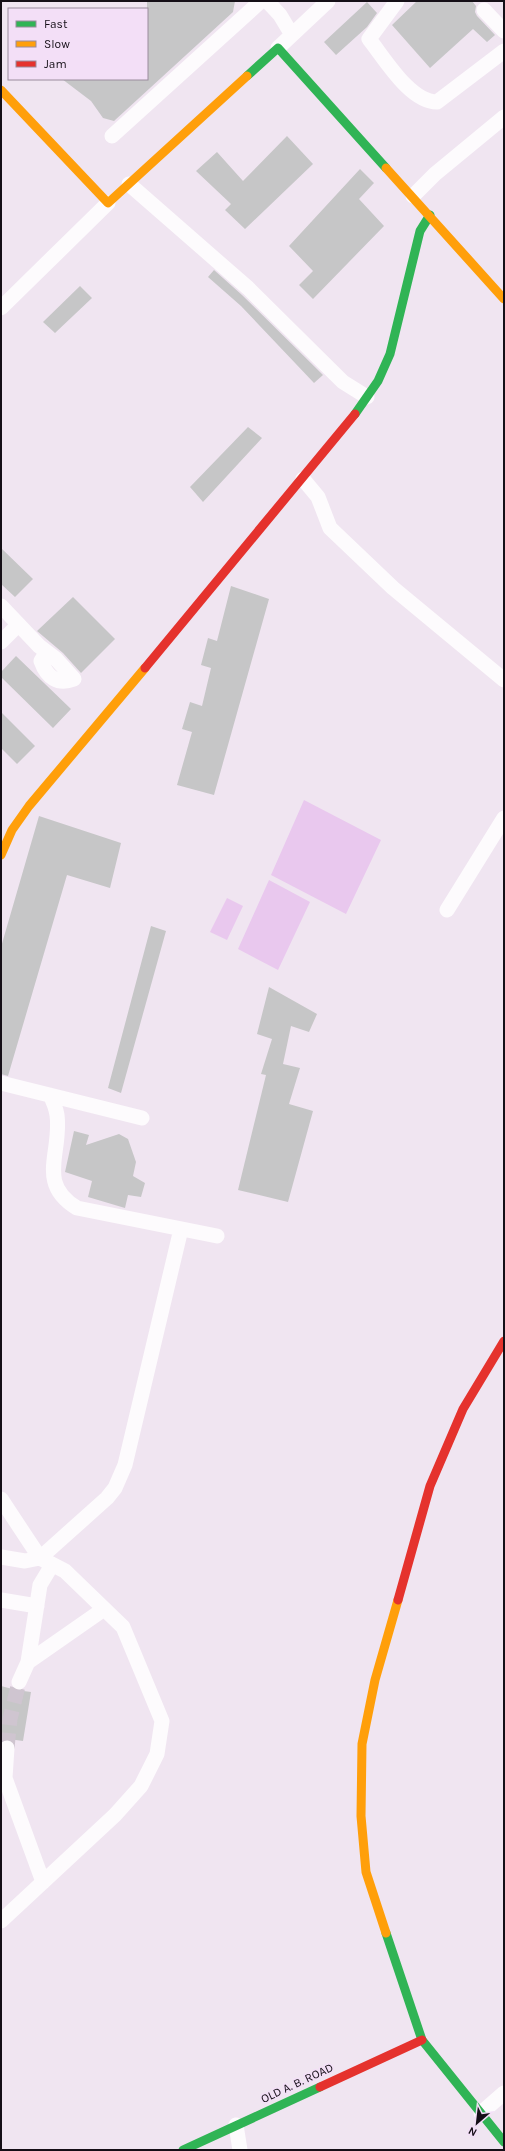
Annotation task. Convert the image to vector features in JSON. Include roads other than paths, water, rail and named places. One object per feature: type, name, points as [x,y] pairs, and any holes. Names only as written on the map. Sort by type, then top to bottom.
[{"type":"street","points":[[112,136],[261,1]]},
{"type":"street","points":[[267,1],[280,15],[292,35]]},
{"type":"street","points":[[1,308],[108,203],[328,1]]},
{"type":"street","points":[[397,1],[369,39],[409,90],[428,102],[437,102],[504,51]]},
{"type":"street","points":[[484,10],[504,31]]},
{"type":"street","points":[[278,48],[430,215],[499,287],[504,299]]},
{"type":"street","points":[[1,90],[108,203]]},
{"type":"street","points":[[413,196],[434,174],[504,117]]},
{"type":"street","points":[[129,184],[248,288],[342,382],[367,397]]},
{"type":"street","points":[[1,855],[12,830],[34,800],[346,427],[378,381],[390,354],[420,231],[430,215]]},
{"type":"street","points":[[302,479],[318,497],[330,528],[393,588],[504,680]]},
{"type":"street","points":[[1,606],[46,653]]},
{"type":"street","points":[[1,642],[18,625]]},
{"type":"street","points":[[447,910],[504,818]]},
{"type":"street","points":[[1,1083],[142,1118]]},
{"type":"street","points":[[50,1095],[57,1114],[58,1126],[53,1172],[55,1185],[64,1200],[77,1208],[217,1236]]},
{"type":"street","points":[[19,1682],[28,1662],[40,1585],[46,1561],[107,1498],[121,1477],[181,1229]]},
{"type":"street","points":[[504,1341],[463,1409],[430,1486],[376,1672],[362,1744],[361,1816],[366,1872],[422,2040],[504,2142]]},
{"type":"street","points":[[1,1499],[46,1561],[65,1571],[123,1627],[162,1722],[157,1754],[141,1786],[115,1815],[1,1921]]},
{"type":"street","points":[[1,1557],[25,1562],[46,1561]]},
{"type":"street","points":[[1,1600],[37,1606]]},
{"type":"street","points":[[28,1662],[104,1609]]},
{"type":"street","points":[[7,1748],[5,1778],[43,1882]]},
{"type":"street","name":"OLD A. B. ROAD","points":[[183,2150],[422,2040]]},
{"type":"street","points":[[481,2114],[504,2093]]},
{"type":"street","points":[[236,2125],[240,2150]]},
{"type":"tunnel","points":[[7,1748],[10,1719],[19,1682]]}]
